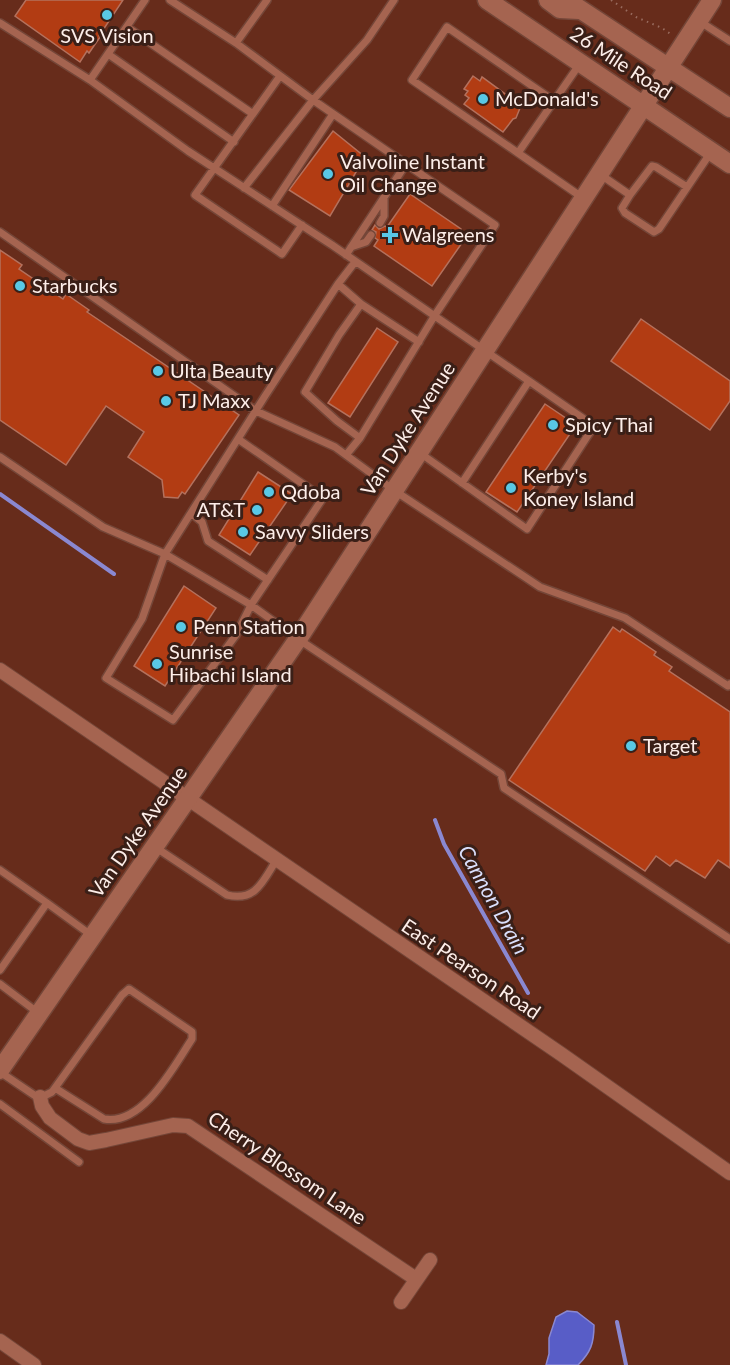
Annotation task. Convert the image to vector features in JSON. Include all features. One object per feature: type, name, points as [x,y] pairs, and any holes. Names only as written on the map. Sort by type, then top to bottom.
[{"type":"main road","name":"26 Mile Road","points":[[487,0],[730,164]]},
{"type":"main road","points":[[548,0],[560,9],[584,10]]},
{"type":"main road","name":"26 Mile Road","points":[[566,0],[730,108]]},
{"type":"main road","name":"Van Dyke Avenue","points":[[0,1071],[298,639],[712,0]]},
{"type":"street","name":"East Pearson Road","points":[[0,670],[561,1054],[730,1173]]},
{"type":"street","name":"Cherry Blossom Lane","points":[[40,1097],[50,1119],[78,1139],[89,1143],[173,1125],[188,1126],[416,1279]]},
{"type":"street","points":[[400,1302],[430,1260]]},
{"type":"street","points":[[0,1341],[34,1365]]},
{"type":"lane","points":[[90,80],[145,0]]},
{"type":"lane","points":[[170,0],[236,43],[313,100],[495,225],[400,370],[360,438],[346,455]]},
{"type":"lane","points":[[236,43],[267,0]]},
{"type":"lane","points":[[244,188],[313,100],[367,40],[394,0]]},
{"type":"lane","points":[[699,21],[730,40]]},
{"type":"lane","points":[[0,23],[90,80],[244,188],[435,315],[594,426],[527,529],[419,453]]},
{"type":"lane","points":[[127,27],[253,114]]},
{"type":"lane","points":[[554,101],[447,27],[412,80],[583,198]]},
{"type":"lane","points":[[108,54],[234,142]]},
{"type":"lane","points":[[518,153],[580,64]]},
{"type":"lane","points":[[280,76],[195,195],[282,254],[302,225]]},
{"type":"lane","points":[[272,206],[333,114]]},
{"type":"lane","points":[[687,188],[652,166],[622,208],[625,213],[654,232],[659,229],[687,188],[712,151]]},
{"type":"lane","points":[[346,255],[406,164]]},
{"type":"lane","points":[[599,173],[630,195]]},
{"type":"lane","points":[[380,223],[384,216],[384,197]]},
{"type":"lane","points":[[0,232],[256,411],[335,447],[540,587],[625,618],[730,686]]},
{"type":"lane","points":[[351,247],[366,242],[371,235]]},
{"type":"lane","points":[[238,439],[323,498],[251,605],[236,635],[173,720],[106,678],[142,619],[165,554],[238,439],[338,284],[355,262]]},
{"type":"lane","points":[[338,284],[361,304],[419,342]]},
{"type":"lane","points":[[360,438],[305,392],[339,335],[361,304]]},
{"type":"lane","points":[[462,483],[529,381]]},
{"type":"lane","points":[[0,457],[103,527],[165,554],[251,605],[298,639],[501,774],[504,788],[730,939]]},
{"type":"lane","points":[[191,513],[202,522],[208,541],[268,580]]},
{"type":"lane","points":[[155,847],[227,895],[237,898],[246,897],[253,892],[277,860]]},
{"type":"lane","points":[[0,870],[93,936]]},
{"type":"lane","points":[[0,970],[47,903]]},
{"type":"lane","points":[[0,984],[39,1013]]},
{"type":"lane","points":[[0,1071],[37,1097],[47,1095],[55,1088],[122,995],[129,989],[192,1032],[192,1039],[160,1086],[147,1102],[129,1115],[110,1120],[104,1119],[55,1088]]},
{"type":"lane","points":[[0,1104],[79,1162]]},
{"type":"path","points":[[610,0],[636,17],[662,28]]},
{"type":"shaded area","points":[[567,1311],[577,1312],[594,1325],[591,1347],[578,1365],[546,1365],[549,1338],[556,1317]]},
{"type":"building","points":[[26,0],[123,0],[89,53],[87,51],[80,62],[15,16]]},
{"type":"building","points":[[473,76],[480,81],[482,77],[512,99],[513,103],[520,108],[516,118],[503,132],[464,104],[469,98],[465,95],[468,91],[464,89]]},
{"type":"building","name":"Valvoline Instant Oil Change","points":[[333,131],[365,157],[330,216],[289,190]]},
{"type":"building","name":"Walgreens","points":[[410,194],[461,229],[464,240],[432,286],[374,246],[378,240],[375,238],[376,232],[372,230],[375,225],[379,229],[387,227]]},
{"type":"building","points":[[0,250],[22,265],[19,269],[63,299],[66,294],[89,310],[87,312],[239,415],[185,494],[182,492],[178,498],[164,497],[162,480],[128,457],[144,432],[106,406],[66,465],[0,420]]},
{"type":"building","points":[[641,319],[730,381],[730,401],[710,430],[611,361]]},
{"type":"building","points":[[377,328],[398,342],[350,417],[328,403]]},
{"type":"building","points":[[545,404],[576,425],[517,512],[486,492]]},
{"type":"building","points":[[258,472],[292,494],[250,555],[219,535]]},
{"type":"building","points":[[184,586],[216,608],[165,686],[134,666]]},
{"type":"building","name":"Target","points":[[613,627],[620,632],[622,629],[656,652],[654,655],[672,667],[669,671],[730,712],[730,868],[718,860],[705,878],[676,860],[670,866],[656,856],[645,871],[509,780]]},
{"type":"waterway","name":"Cannon Drain","points":[[0,494],[114,574]]},
{"type":"waterway","name":"Cannon Drain","points":[[435,820],[444,844],[528,993]]},
{"type":"waterway","name":"Cannon Drain","points":[[617,1322],[626,1365]]},
{"type":"place","name":"SVS Vision","points":[[107,15]]},
{"type":"place","name":"McDonald's","points":[[483,99]]},
{"type":"place","name":"Valvoline Instant Oil Change","points":[[328,174]]},
{"type":"place","name":"Walgreens","points":[[390,235]]},
{"type":"place","name":"Starbucks","points":[[20,286]]},
{"type":"place","name":"Ulta Beauty","points":[[158,371]]},
{"type":"place","name":"TJ Maxx","points":[[166,401]]},
{"type":"place","name":"Spicy Thai","points":[[553,425]]},
{"type":"place","name":"Kerby's Koney Island","points":[[511,488]]},
{"type":"place","name":"Qdoba","points":[[269,492]]},
{"type":"place","name":"AT&T","points":[[257,510]]},
{"type":"place","name":"Savvy Sliders","points":[[243,532]]},
{"type":"place","name":"Penn Station","points":[[181,627]]},
{"type":"place","name":"Sunrise Hibachi Island","points":[[157,664]]},
{"type":"place","name":"Target","points":[[631,746]]}]
